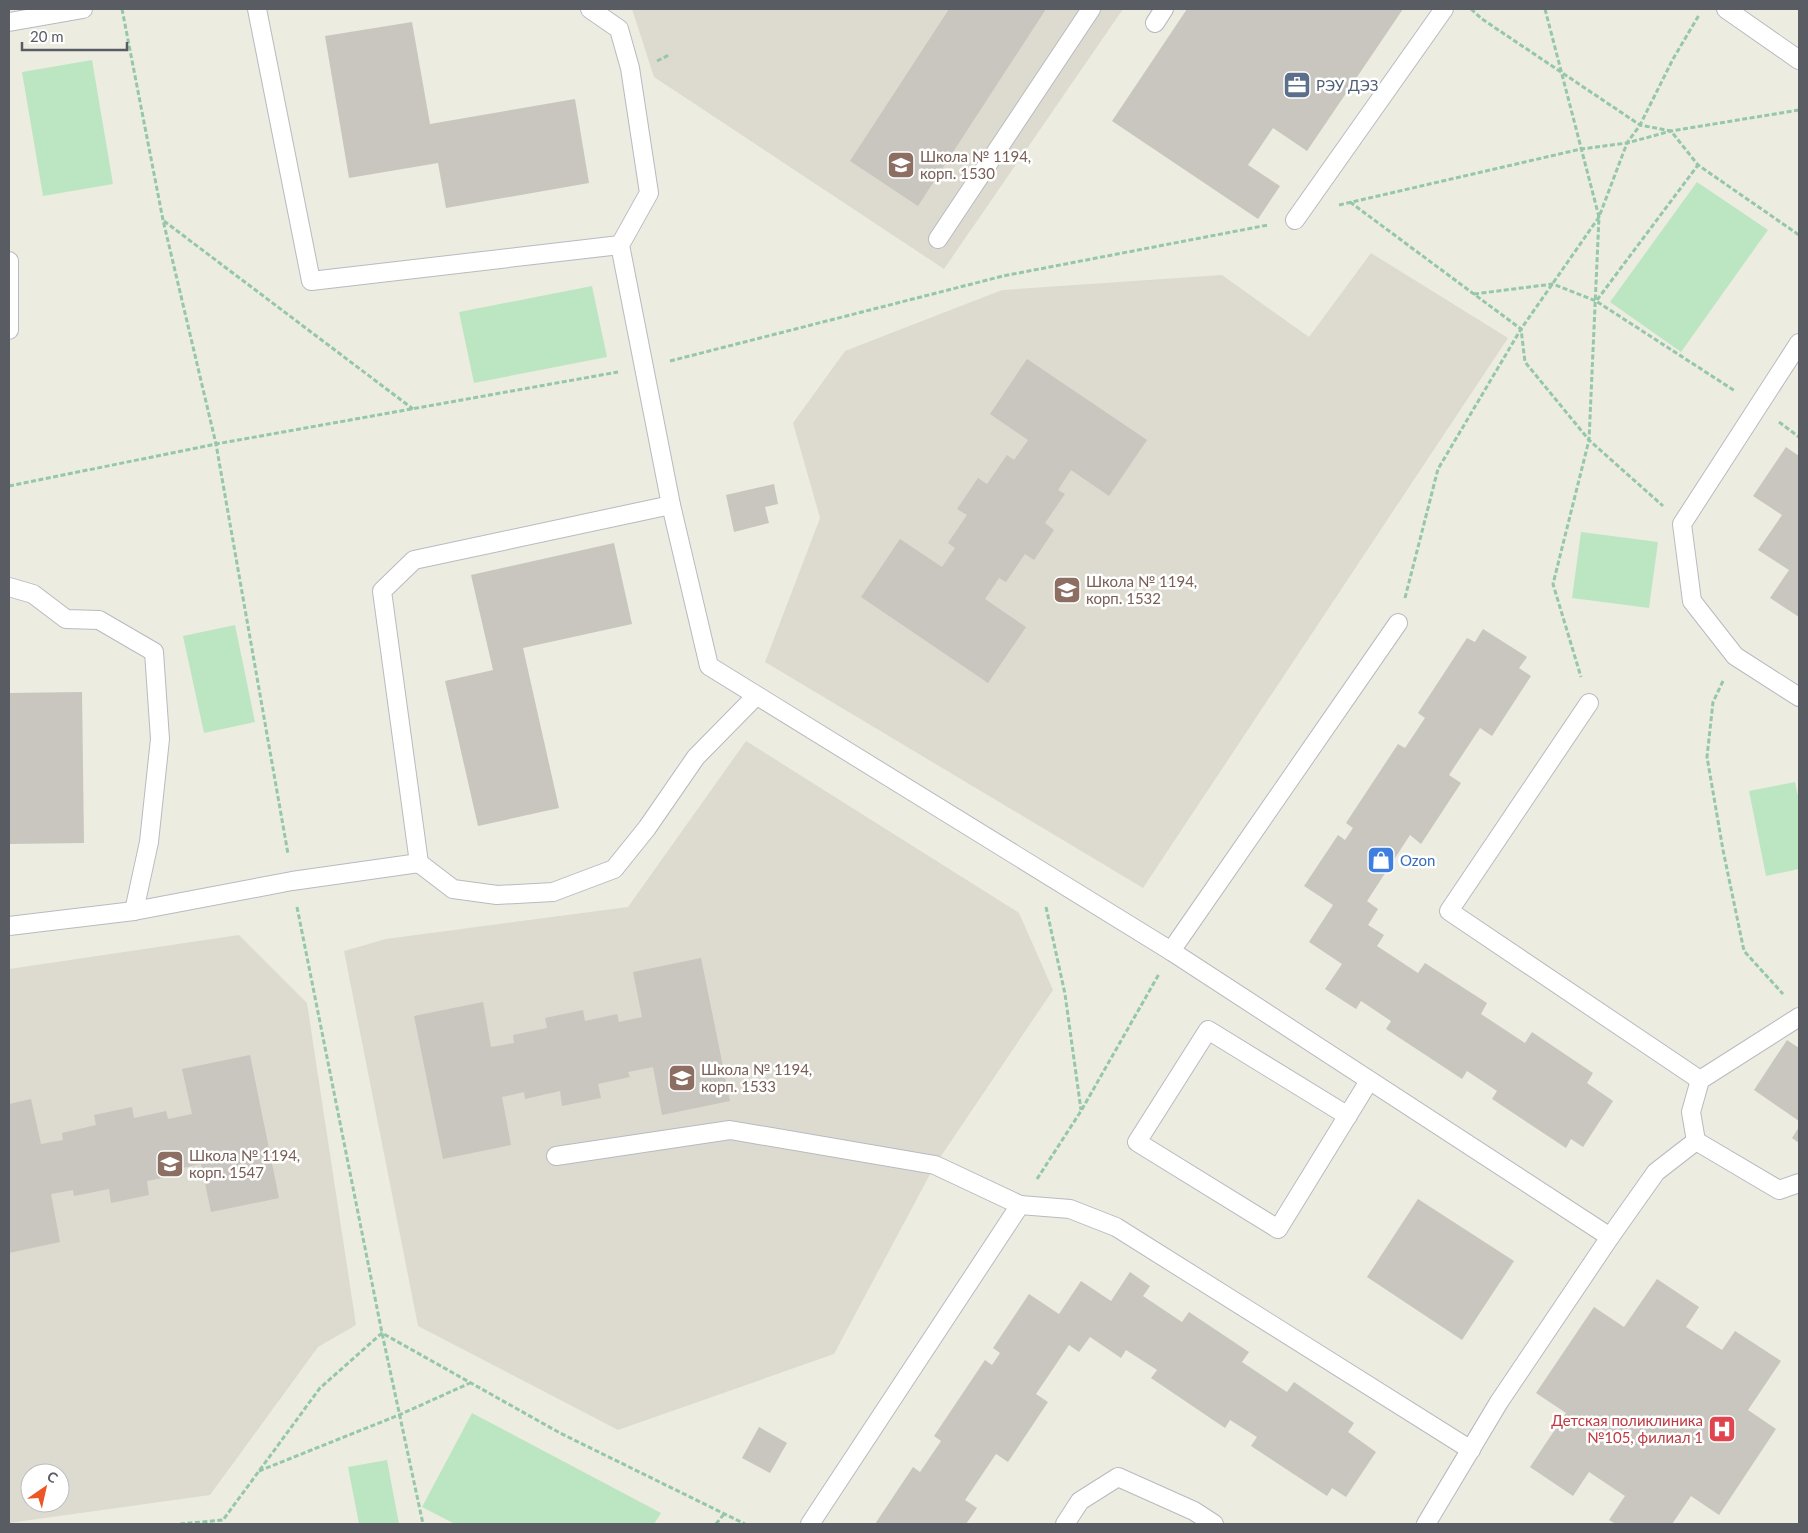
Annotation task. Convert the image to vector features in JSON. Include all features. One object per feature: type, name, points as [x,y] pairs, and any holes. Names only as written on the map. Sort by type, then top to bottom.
[{"type":"lane","points":[[9,22],[83,9]]},
{"type":"lane","points":[[257,9],[311,281],[620,245]]},
{"type":"lane","points":[[590,9],[619,29],[630,68],[649,193],[620,245],[671,505],[709,666],[1171,951],[1610,1237]]},
{"type":"lane","points":[[938,239],[1091,9]]},
{"type":"lane","points":[[1295,220],[1444,9]]},
{"type":"lane","points":[[1726,9],[1799,60]]},
{"type":"lane","points":[[9,260],[9,330]]},
{"type":"lane","points":[[1799,343],[1682,524],[1692,601],[1735,656],[1799,698]]},
{"type":"lane","points":[[418,863],[382,591],[414,560],[671,505]]},
{"type":"lane","points":[[9,587],[33,594],[66,619],[99,620],[154,652],[160,740],[149,842],[134,911]]},
{"type":"lane","points":[[1171,951],[1398,623]]},
{"type":"lane","points":[[9,926],[134,911],[292,881],[418,863],[453,889],[497,895],[553,892],[614,869],[647,828],[696,757],[756,696]]},
{"type":"lane","points":[[1588,703],[1450,911],[1700,1080]]},
{"type":"lane","points":[[1799,1016],[1700,1080],[1691,1112],[1696,1141],[1779,1190],[1799,1184]]},
{"type":"lane","points":[[1348,1116],[1208,1030],[1137,1142],[1278,1229],[1370,1081]]},
{"type":"lane","points":[[556,1156],[730,1130],[935,1165],[1020,1205],[1070,1209],[1116,1228],[1471,1450]]},
{"type":"lane","points":[[1426,1524],[1500,1402],[1610,1237],[1656,1172],[1696,1141]]},
{"type":"lane","points":[[810,1524],[1020,1205]]},
{"type":"lane","points":[[1065,1524],[1080,1500],[1118,1477],[1194,1511],[1214,1524]]},
{"type":"path","points":[[122,9],[163,220],[216,444],[292,881],[382,1333],[423,1524]]},
{"type":"path","points":[[1471,9],[1482,20],[1640,125],[1670,131],[1698,164],[1799,235]]},
{"type":"path","points":[[1546,9],[1600,217],[1589,440],[1553,584],[1588,703]]},
{"type":"path","points":[[1398,623],[1438,468],[1521,329],[1600,217],[1627,143],[1640,125],[1673,58],[1703,9]]},
{"type":"path","points":[[650,64],[669,55]]},
{"type":"path","points":[[9,486],[216,444],[643,368],[1002,276],[1295,220],[1349,202],[1581,149],[1627,143],[1670,131],[1799,110]]},
{"type":"path","points":[[1596,301],[1698,164]]},
{"type":"path","points":[[1349,202],[1521,329],[1525,362],[1589,440],[1682,524]]},
{"type":"path","points":[[163,220],[413,409]]},
{"type":"path","points":[[1474,294],[1554,284],[1596,301],[1758,407]]},
{"type":"path","points":[[1735,656],[1713,702],[1707,757],[1744,950],[1787,999]]},
{"type":"path","points":[[1038,869],[1065,994],[1081,1111]]},
{"type":"path","points":[[1020,1205],[1081,1111],[1171,951]]},
{"type":"path","points":[[382,1333],[560,1434],[745,1524]]},
{"type":"path","points":[[180,1524],[224,1520],[320,1388],[382,1333]]},
{"type":"path","points":[[259,1472],[399,1415],[471,1383]]},
{"type":"path","points":[[716,1524],[724,1514]]},
{"type":"shaded area","name":"Школа № 1194, корп. 1530","points":[[632,9],[1123,9],[944,269],[654,77]]},
{"type":"shaded area","name":"Школа № 1194, корп. 1532","points":[[1371,253],[1508,338],[1143,888],[765,662],[820,518],[793,423],[845,351],[1002,290],[1222,275],[1309,337]]},
{"type":"shaded area","name":"Школа № 1194, корп. 1533","points":[[746,741],[1019,913],[1053,990],[935,1165],[834,1354],[618,1430],[418,1326],[344,951],[386,939],[628,907]]},
{"type":"shaded area","name":"Школа № 1194, корп. 1547","points":[[239,935],[307,1003],[356,1325],[318,1347],[210,1495],[9,1523],[9,969]]},
{"type":"green space","points":[[92,60],[113,184],[43,196],[22,72]]},
{"type":"green space","points":[[1697,182],[1768,230],[1681,352],[1610,302]]},
{"type":"green space","points":[[592,286],[607,357],[474,383],[459,312]]},
{"type":"green space","points":[[1581,532],[1658,542],[1649,608],[1572,598]]},
{"type":"green space","points":[[235,625],[255,722],[204,733],[183,636]]},
{"type":"green space","points":[[1795,782],[1799,801],[1799,869],[1766,876],[1749,791]]},
{"type":"green space","points":[[472,1413],[661,1513],[654,1524],[455,1524],[422,1507]]},
{"type":"green space","points":[[387,1460],[399,1524],[359,1524],[348,1467]]},
{"type":"building","points":[[949,9],[1046,9],[918,206],[850,161]]},
{"type":"building","points":[[1187,9],[1403,9],[1307,151],[1273,128],[1248,165],[1280,186],[1258,219],[1112,121]]},
{"type":"building","points":[[412,22],[430,124],[575,99],[589,183],[446,208],[438,163],[349,178],[325,36]]},
{"type":"building","points":[[1027,359],[1147,440],[1109,496],[1071,470],[1058,490],[1065,494],[1045,523],[1054,530],[1034,560],[1025,554],[1006,582],[999,578],[985,599],[1026,627],[988,683],[861,597],[900,539],[942,567],[955,548],[948,543],[967,515],[957,509],[978,478],[987,484],[1007,455],[1014,460],[1028,440],[990,414]]},
{"type":"building","points":[[1786,447],[1799,456],[1799,617],[1770,598],[1789,570],[1758,550],[1782,515],[1753,496]]},
{"type":"building","points":[[774,484],[778,504],[765,507],[769,523],[734,532],[726,495]]},
{"type":"building","points":[[614,543],[632,624],[523,648],[559,808],[478,826],[445,681],[493,670],[471,575]]},
{"type":"building","points":[[1483,629],[1527,657],[1519,668],[1531,676],[1492,736],[1480,728],[1449,775],[1461,783],[1421,844],[1410,835],[1367,901],[1378,909],[1368,925],[1384,935],[1377,946],[1418,973],[1425,963],[1487,1003],[1481,1014],[1525,1043],[1532,1032],[1593,1073],[1587,1083],[1613,1101],[1583,1147],[1571,1139],[1566,1148],[1492,1099],[1497,1091],[1467,1071],[1462,1079],[1386,1029],[1391,1021],[1361,1001],[1356,1009],[1325,989],[1342,964],[1309,942],[1333,905],[1304,886],[1338,835],[1345,840],[1353,828],[1346,823],[1398,744],[1405,748],[1425,718],[1418,713],[1467,638],[1475,642]]},
{"type":"building","points":[[82,692],[84,843],[9,844],[9,693]]},
{"type":"building","points":[[701,958],[730,1101],[662,1115],[653,1067],[628,1072],[630,1077],[598,1084],[601,1098],[562,1106],[560,1091],[525,1099],[524,1092],[502,1097],[511,1145],[443,1159],[414,1016],[483,1002],[491,1047],[514,1043],[513,1035],[547,1028],[545,1018],[583,1010],[585,1021],[617,1014],[619,1022],[642,1017],[633,972]]},
{"type":"building","points":[[1787,1040],[1799,1048],[1799,1121],[1754,1090]]},
{"type":"building","points":[[250,1055],[279,1198],[211,1212],[201,1164],[178,1169],[179,1175],[147,1181],[149,1195],[111,1203],[109,1189],[74,1196],[73,1190],[51,1194],[60,1242],[9,1253],[9,1104],[31,1099],[41,1144],[63,1140],[62,1133],[96,1125],[94,1115],[132,1107],[134,1118],[166,1111],[168,1119],[192,1114],[182,1069]]},
{"type":"building","points":[[1799,1127],[1799,1143],[1792,1138]]},
{"type":"building","points":[[1418,1199],[1514,1261],[1462,1340],[1367,1277]]},
{"type":"building","points":[[1130,1272],[1150,1286],[1143,1296],[1182,1322],[1189,1312],[1249,1352],[1242,1362],[1287,1392],[1294,1382],[1354,1423],[1348,1432],[1376,1452],[1346,1497],[1332,1488],[1327,1496],[1251,1446],[1257,1437],[1230,1420],[1225,1428],[1151,1378],[1157,1370],[1126,1350],[1121,1358],[1090,1337],[1079,1352],[1069,1345],[1036,1394],[1048,1402],[1008,1462],[996,1454],[965,1500],[977,1508],[966,1524],[875,1524],[913,1467],[920,1472],[941,1441],[934,1436],[985,1360],[992,1365],[1000,1353],[993,1348],[1029,1294],[1059,1314],[1081,1281],[1111,1301]]},
{"type":"building","points":[[1657,1279],[1699,1307],[1686,1327],[1722,1350],[1735,1331],[1781,1361],[1748,1410],[1776,1429],[1719,1515],[1691,1496],[1672,1524],[1616,1524],[1609,1520],[1625,1496],[1589,1472],[1573,1496],[1530,1467],[1566,1413],[1536,1393],[1594,1307],[1624,1327]]},
{"type":"building","points":[[759,1427],[787,1443],[770,1473],[742,1458]]},
{"type":"place","name":"РЭУ ДЭЗ","points":[[1297,85]]},
{"type":"place","name":"Школа № 1194, корп. 1530","points":[[901,165]]},
{"type":"place","name":"Школа № 1194, корп. 1532","points":[[1067,590]]},
{"type":"place","name":"Ozon","points":[[1381,860]]},
{"type":"place","name":"Школа № 1194, корп. 1533","points":[[682,1078]]},
{"type":"place","name":"Школа № 1194, корп. 1547","points":[[170,1164]]},
{"type":"place","name":"Детская поликлиника №105, филиал 1","points":[[1722,1429]]}]
